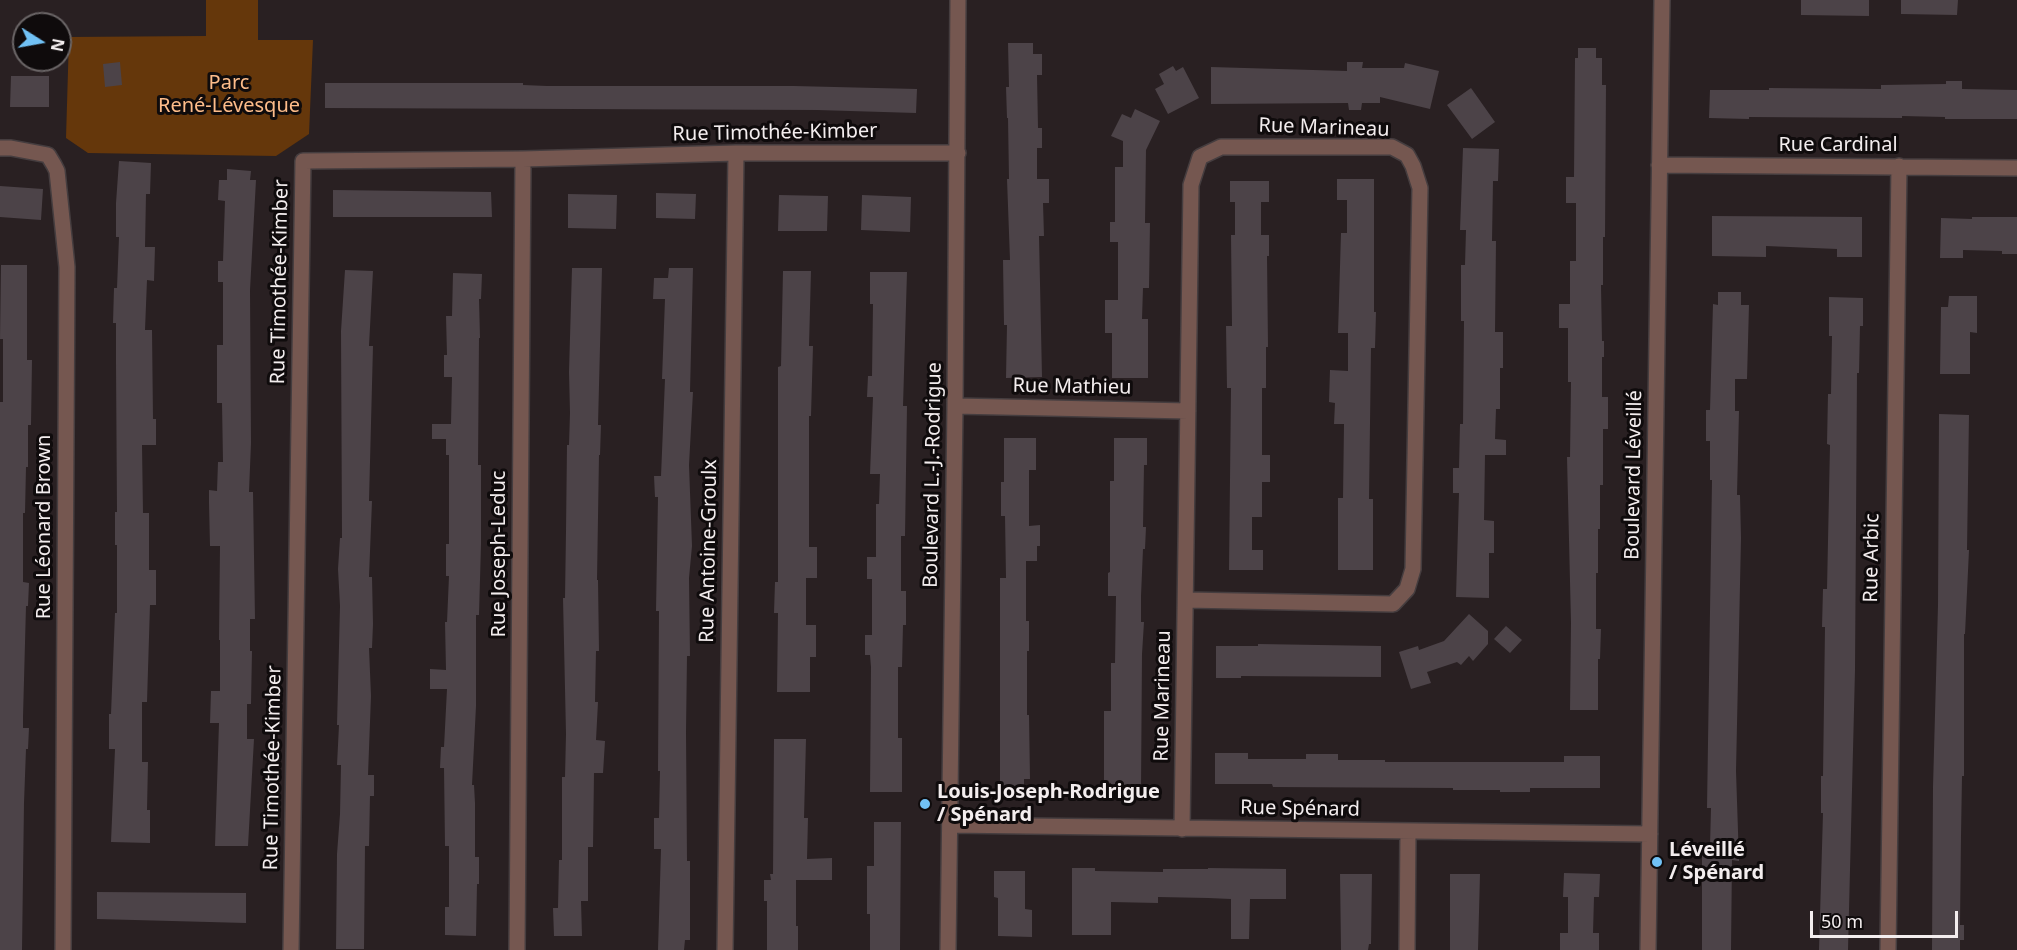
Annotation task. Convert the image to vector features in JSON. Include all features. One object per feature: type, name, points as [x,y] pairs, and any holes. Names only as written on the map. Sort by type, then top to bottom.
[{"type":"street","name":"Boulevard L.-J.-Rodrigue","points":[[948,950],[958,0]]},
{"type":"street","name":"Boulevard Léveillé","points":[[1648,950],[1662,0]]},
{"type":"street","name":"Rue Marineau","points":[[1182,829],[1191,185],[1200,157],[1221,147],[1392,147],[1407,155],[1420,188],[1413,569],[1407,589],[1393,604],[1186,600]]},
{"type":"street","name":"Rue Léonard Brown","points":[[0,148],[48,155],[54,165],[57,171],[67,267],[63,950]]},
{"type":"street","name":"Rue Timothée-Kimber","points":[[291,950],[303,161],[523,159],[736,153],[957,153]]},
{"type":"street","name":"Rue Antoine-Groulx","points":[[725,950],[736,153]]},
{"type":"street","name":"Rue Joseph-Leduc","points":[[517,950],[523,159]]},
{"type":"street","name":"Rue Cardinal","points":[[1659,165],[2017,168]]},
{"type":"street","name":"Rue Arbic","points":[[1888,950],[1899,166]]},
{"type":"street","name":"Rue Mathieu","points":[[955,406],[1188,411]]},
{"type":"street","name":"Rue Spénard","points":[[950,825],[1650,834]]},
{"type":"street","points":[[1407,950],[1408,832]]},
{"type":"green space","name":"Parc René-Lévesque","points":[[206,0],[258,0],[258,40],[313,40],[309,134],[276,156],[88,153],[66,138],[68,72],[72,72],[72,37],[206,36]]},
{"type":"building","points":[[1801,0],[1869,0],[1869,16],[1801,15]]},
{"type":"building","points":[[1901,0],[1958,0],[1957,15],[1901,14]]},
{"type":"building","points":[[1008,43],[1033,43],[1033,54],[1042,54],[1042,75],[1037,75],[1038,128],[1042,128],[1042,148],[1037,148],[1037,179],[1049,179],[1049,203],[1043,203],[1044,236],[1039,236],[1042,377],[1006,378],[1007,325],[1004,325],[1003,260],[1010,260],[1006,87],[1009,87]]},
{"type":"building","points":[[1578,48],[1596,48],[1596,58],[1602,58],[1602,85],[1606,85],[1605,237],[1603,237],[1603,285],[1601,285],[1602,341],[1604,341],[1602,397],[1608,397],[1608,429],[1603,429],[1603,485],[1600,485],[1598,573],[1596,573],[1596,629],[1601,629],[1600,659],[1598,659],[1598,710],[1570,710],[1571,623],[1567,457],[1570,457],[1571,382],[1568,382],[1568,328],[1559,328],[1559,304],[1570,304],[1570,261],[1576,261],[1576,203],[1566,203],[1566,177],[1574,177],[1575,58],[1578,58]]},
{"type":"building","points":[[120,62],[122,85],[105,87],[103,64]]},
{"type":"building","points":[[1347,62],[1363,62],[1362,68],[1404,68],[1405,63],[1439,71],[1430,109],[1380,97],[1380,103],[1362,103],[1361,110],[1349,110],[1348,103],[1211,104],[1211,67],[1347,71]]},
{"type":"building","points":[[1173,66],[1176,71],[1183,67],[1199,98],[1168,114],[1155,89],[1164,84],[1159,74]]},
{"type":"building","points":[[11,76],[49,76],[49,107],[10,107]]},
{"type":"building","points":[[1946,81],[1962,81],[1962,89],[2017,90],[2017,119],[1945,119],[1945,117],[1902,116],[1902,118],[1709,118],[1710,90],[1881,89],[1881,85],[1946,84]]},
{"type":"building","points":[[325,83],[523,83],[523,85],[547,86],[794,86],[917,89],[916,113],[817,110],[325,108]]},
{"type":"building","points":[[1471,88],[1495,122],[1472,139],[1447,105]]},
{"type":"building","points":[[1135,109],[1160,121],[1146,150],[1145,223],[1150,223],[1149,288],[1143,288],[1142,319],[1148,319],[1148,378],[1112,378],[1112,333],[1105,333],[1105,300],[1118,300],[1118,242],[1110,242],[1110,222],[1115,222],[1115,167],[1123,167],[1123,141],[1111,136],[1122,114],[1131,118]]},
{"type":"building","points":[[1463,148],[1499,149],[1498,181],[1493,181],[1492,241],[1496,241],[1495,332],[1503,332],[1503,368],[1500,368],[1500,409],[1496,409],[1495,439],[1506,440],[1506,455],[1485,455],[1484,520],[1494,521],[1494,553],[1489,553],[1489,598],[1456,597],[1459,493],[1453,493],[1453,468],[1459,468],[1460,424],[1463,424],[1464,321],[1461,321],[1461,265],[1465,265],[1466,230],[1460,230]]},
{"type":"building","points":[[119,161],[151,163],[150,194],[146,194],[145,247],[155,247],[154,281],[147,280],[145,330],[152,330],[153,419],[156,419],[156,445],[142,445],[143,513],[149,513],[149,570],[156,570],[156,605],[150,605],[147,702],[142,702],[142,762],[148,762],[147,810],[150,810],[150,843],[111,842],[115,749],[109,749],[109,714],[111,714],[115,613],[117,613],[116,323],[113,323],[119,237],[116,237],[116,203]]},
{"type":"building","points":[[227,169],[251,171],[250,180],[256,180],[250,290],[249,492],[253,492],[255,619],[250,619],[251,704],[247,704],[247,739],[254,739],[248,846],[215,846],[219,723],[210,723],[211,691],[220,691],[220,546],[210,546],[209,490],[217,491],[218,462],[223,462],[222,403],[217,403],[217,345],[223,345],[223,282],[218,282],[218,261],[223,261],[225,201],[218,200],[219,180],[227,180]]},
{"type":"building","points":[[1337,179],[1374,179],[1374,312],[1376,312],[1375,348],[1371,348],[1369,499],[1373,499],[1373,570],[1338,570],[1338,498],[1343,498],[1344,424],[1334,424],[1335,403],[1329,402],[1330,370],[1348,371],[1348,333],[1338,333],[1341,233],[1347,233],[1347,200],[1337,200]]},
{"type":"building","points":[[1230,181],[1269,181],[1269,202],[1261,202],[1261,235],[1269,235],[1269,256],[1267,256],[1268,347],[1266,347],[1266,388],[1262,388],[1262,455],[1270,455],[1270,482],[1262,482],[1262,517],[1252,517],[1252,550],[1263,550],[1263,570],[1229,570],[1231,388],[1227,388],[1226,326],[1232,326],[1231,235],[1235,235],[1235,202],[1230,202]]},
{"type":"building","points":[[0,186],[43,189],[41,220],[0,217]]},
{"type":"building","points":[[333,190],[491,192],[492,217],[333,217]]},
{"type":"building","points":[[656,193],[696,194],[695,219],[656,218]]},
{"type":"building","points":[[568,194],[617,195],[616,229],[568,228]]},
{"type":"building","points":[[779,195],[828,196],[827,231],[778,231]]},
{"type":"building","points":[[862,195],[911,197],[910,232],[861,230]]},
{"type":"building","points":[[1712,216],[1862,217],[1862,257],[1837,257],[1837,249],[1766,246],[1766,257],[1712,256]]},
{"type":"building","points":[[1972,217],[2017,217],[2017,254],[2002,254],[2002,251],[1963,250],[1963,258],[1940,258],[1941,218],[1972,219]]},
{"type":"building","points":[[1,265],[27,265],[27,360],[32,360],[31,425],[28,425],[28,467],[26,467],[25,513],[23,513],[23,582],[29,583],[28,606],[26,606],[23,728],[29,728],[24,803],[22,950],[0,950],[0,402],[3,402],[3,339],[0,339]]},
{"type":"building","points":[[572,268],[602,268],[598,425],[601,425],[597,580],[599,651],[596,651],[595,702],[598,702],[596,740],[605,741],[603,773],[594,773],[593,847],[588,847],[588,901],[581,901],[582,936],[554,936],[553,908],[558,908],[559,860],[562,860],[562,777],[565,777],[563,598],[565,598]]},
{"type":"building","points":[[669,268],[693,268],[690,392],[693,392],[689,465],[692,546],[689,578],[690,656],[687,656],[686,732],[690,940],[685,940],[684,950],[658,950],[661,849],[654,849],[654,818],[659,818],[660,771],[658,771],[659,611],[656,611],[658,497],[655,497],[654,476],[661,476],[665,379],[662,379],[665,299],[653,299],[654,278],[668,278]]},
{"type":"building","points":[[345,270],[373,271],[369,346],[373,346],[369,577],[372,577],[373,624],[372,648],[369,648],[371,696],[368,775],[374,775],[374,796],[370,796],[369,846],[365,846],[364,949],[336,949],[341,765],[337,765],[339,725],[337,725],[340,606],[338,569],[340,538],[342,538],[341,331]]},
{"type":"building","points":[[783,271],[811,271],[809,346],[813,346],[811,416],[809,416],[809,547],[817,547],[817,578],[806,578],[806,625],[816,625],[816,657],[810,657],[810,692],[777,692],[778,613],[774,613],[775,582],[778,582],[778,367],[781,366]]},
{"type":"building","points":[[870,272],[907,272],[903,406],[907,406],[905,536],[901,536],[901,591],[906,591],[906,625],[903,625],[902,667],[898,667],[898,738],[902,738],[902,792],[870,792],[871,667],[870,655],[865,655],[865,635],[872,635],[872,579],[867,579],[867,557],[876,557],[876,504],[879,504],[880,474],[870,474],[873,397],[867,397],[868,376],[872,376],[873,304],[870,304]]},
{"type":"building","points":[[453,273],[482,274],[481,299],[479,299],[478,465],[481,465],[481,544],[479,615],[476,615],[476,706],[472,785],[474,785],[475,803],[475,857],[479,857],[476,936],[445,935],[445,907],[449,907],[449,846],[445,846],[444,768],[440,768],[441,747],[444,747],[447,689],[430,689],[430,669],[446,670],[449,455],[446,455],[446,439],[432,439],[432,424],[451,424],[452,377],[444,377],[444,355],[447,355],[446,316],[452,316]]},
{"type":"building","points":[[1718,292],[1741,292],[1741,305],[1749,305],[1747,379],[1735,379],[1735,411],[1739,411],[1737,495],[1740,495],[1741,538],[1736,771],[1739,861],[1732,860],[1731,950],[1702,950],[1702,846],[1710,846],[1711,808],[1707,808],[1712,480],[1710,480],[1710,441],[1706,441],[1706,410],[1710,410],[1713,304],[1718,305]]},
{"type":"building","points":[[1949,296],[1977,296],[1977,333],[1970,332],[1970,374],[1940,374],[1941,307],[1948,307]]},
{"type":"building","points":[[1829,297],[1863,298],[1863,326],[1860,326],[1859,373],[1857,373],[1855,670],[1848,950],[1819,950],[1825,627],[1822,627],[1823,589],[1827,589],[1830,445],[1827,444],[1832,336],[1829,336]]},
{"type":"building","points":[[1939,414],[1969,415],[1967,550],[1969,550],[1964,634],[1964,776],[1962,776],[1960,925],[1964,925],[1964,940],[1960,940],[1960,950],[1932,950]]},
{"type":"building","points":[[1004,438],[1036,438],[1036,470],[1029,470],[1029,526],[1040,525],[1040,546],[1037,546],[1037,561],[1026,561],[1026,621],[1029,621],[1027,715],[1029,715],[1030,779],[1024,779],[1024,790],[1000,790],[1000,578],[1006,578],[1005,516],[1001,516]]},
{"type":"building","points":[[1114,438],[1147,438],[1143,527],[1146,527],[1141,596],[1141,622],[1144,622],[1141,790],[1111,789],[1111,783],[1104,782],[1104,711],[1111,711],[1111,663],[1115,663],[1116,596],[1108,596],[1110,481],[1114,481]]},
{"type":"building","points":[[1469,614],[1488,631],[1488,644],[1473,661],[1469,656],[1461,665],[1457,662],[1427,672],[1431,683],[1411,689],[1399,652],[1418,646],[1419,650],[1444,641]]},
{"type":"building","points":[[1506,626],[1522,640],[1510,653],[1494,639]]},
{"type":"building","points":[[1258,644],[1381,646],[1381,677],[1241,676],[1241,678],[1216,678],[1216,646],[1258,646]]},
{"type":"building","points":[[774,739],[806,739],[804,818],[808,818],[807,859],[832,858],[832,880],[796,880],[798,950],[767,950],[767,901],[764,901],[764,880],[771,880],[770,874],[773,874]]},
{"type":"building","points":[[1215,753],[1248,753],[1248,759],[1306,759],[1306,754],[1338,754],[1338,760],[1385,760],[1385,762],[1564,762],[1564,756],[1600,756],[1600,788],[1530,788],[1530,792],[1500,792],[1500,790],[1453,790],[1453,788],[1273,787],[1272,784],[1215,784]]},
{"type":"building","points":[[874,822],[901,822],[900,950],[870,950],[867,866],[874,866]]},
{"type":"building","points":[[1072,868],[1095,868],[1095,871],[1163,872],[1163,869],[1286,869],[1286,899],[1250,899],[1249,939],[1231,939],[1231,899],[1208,898],[1158,897],[1158,903],[1111,902],[1111,935],[1072,935]]},
{"type":"building","points":[[994,871],[1025,871],[1025,909],[1032,910],[1032,937],[998,936],[998,898],[994,897]]},
{"type":"building","points":[[1564,873],[1600,874],[1599,897],[1594,897],[1593,933],[1599,933],[1599,950],[1560,950],[1560,933],[1568,933],[1568,897],[1563,897]]},
{"type":"building","points":[[1340,874],[1372,874],[1371,944],[1368,950],[1341,950]]},
{"type":"building","points":[[1450,874],[1480,874],[1478,950],[1450,950]]},
{"type":"building","points":[[97,892],[246,893],[246,923],[97,919]]},
{"type":"place","name":"Louis-Joseph-Rodrigue / Spénard","points":[[925,804]]},
{"type":"place","name":"Léveillé / Spénard","points":[[1657,862]]}]
